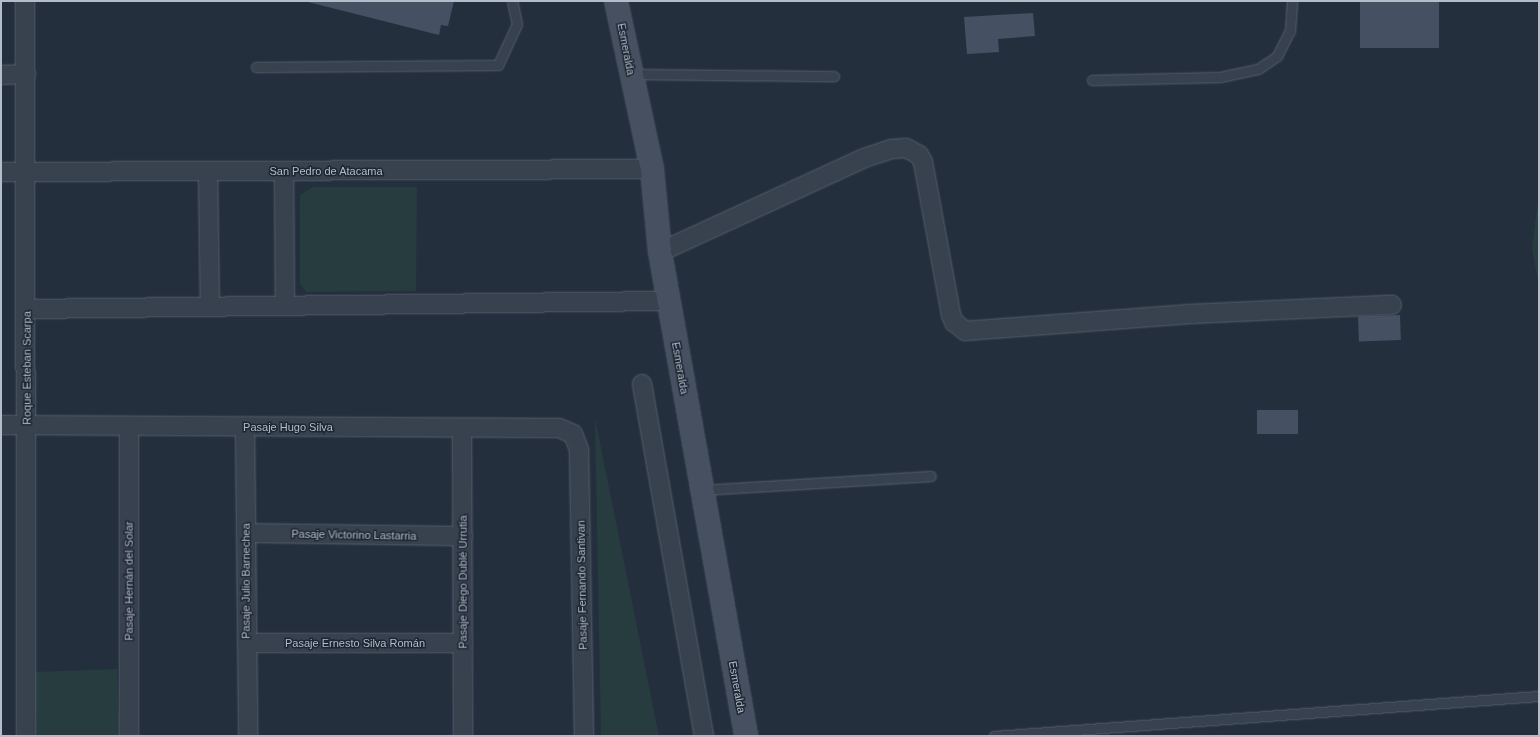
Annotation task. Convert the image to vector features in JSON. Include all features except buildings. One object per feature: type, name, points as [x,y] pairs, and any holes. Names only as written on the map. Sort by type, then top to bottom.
[{"type":"street","name":"Roque Esteban Scarpa","points":[[25,1],[27,309],[26,736]]},
{"type":"street","name":"Esmeralda","points":[[616,1],[630,74],[652,170],[660,252],[668,301],[746,736]]},
{"type":"street","points":[[1,75],[26,74]]},
{"type":"street","points":[[660,252],[864,158],[891,149],[906,148],[919,155],[922,162],[951,315],[954,322],[965,331],[1190,314],[1392,305]]},
{"type":"street","name":"San Pedro de Atacama","points":[[1,172],[652,170]]},
{"type":"street","points":[[208,171],[210,306]]},
{"type":"street","points":[[284,171],[285,306]]},
{"type":"street","points":[[27,309],[668,301]]},
{"type":"street","points":[[642,384],[704,736]]},
{"type":"street","name":"Pasaje Hugo Silva","points":[[1,425],[559,428],[573,434]]},
{"type":"street","name":"Pasaje Hernán del Solar","points":[[129,426],[130,736]]},
{"type":"street","name":"Pasaje Julio Barnechea","points":[[245,427],[248,736]]},
{"type":"street","name":"Pasaje Diego Dublé Urrutia","points":[[462,428],[463,736]]},
{"type":"street","name":"Pasaje Fernando Santivan","points":[[573,434],[579,450],[584,736]]},
{"type":"street","name":"Pasaje Victorino Lastarria","points":[[246,533],[463,536]]},
{"type":"street","name":"Pasaje Ernesto Silva Román","points":[[247,643],[462,643]]},
{"type":"lane","points":[[256,67],[498,65],[517,24],[512,1]]},
{"type":"lane","points":[[1092,80],[1220,77],[1258,69],[1277,56],[1290,31],[1292,1]]},
{"type":"lane","points":[[630,74],[834,76]]},
{"type":"lane","points":[[702,490],[931,476]]},
{"type":"lane","points":[[994,736],[1539,696]]},
{"type":"green space","points":[[313,187],[417,187],[416,291],[306,292],[300,284],[300,195]]},
{"type":"green space","points":[[1539,193],[1539,286],[1532,248]]},
{"type":"green space","points":[[595,418],[659,736],[601,736]]},
{"type":"green space","points":[[117,669],[119,736],[36,736],[34,672]]}]
